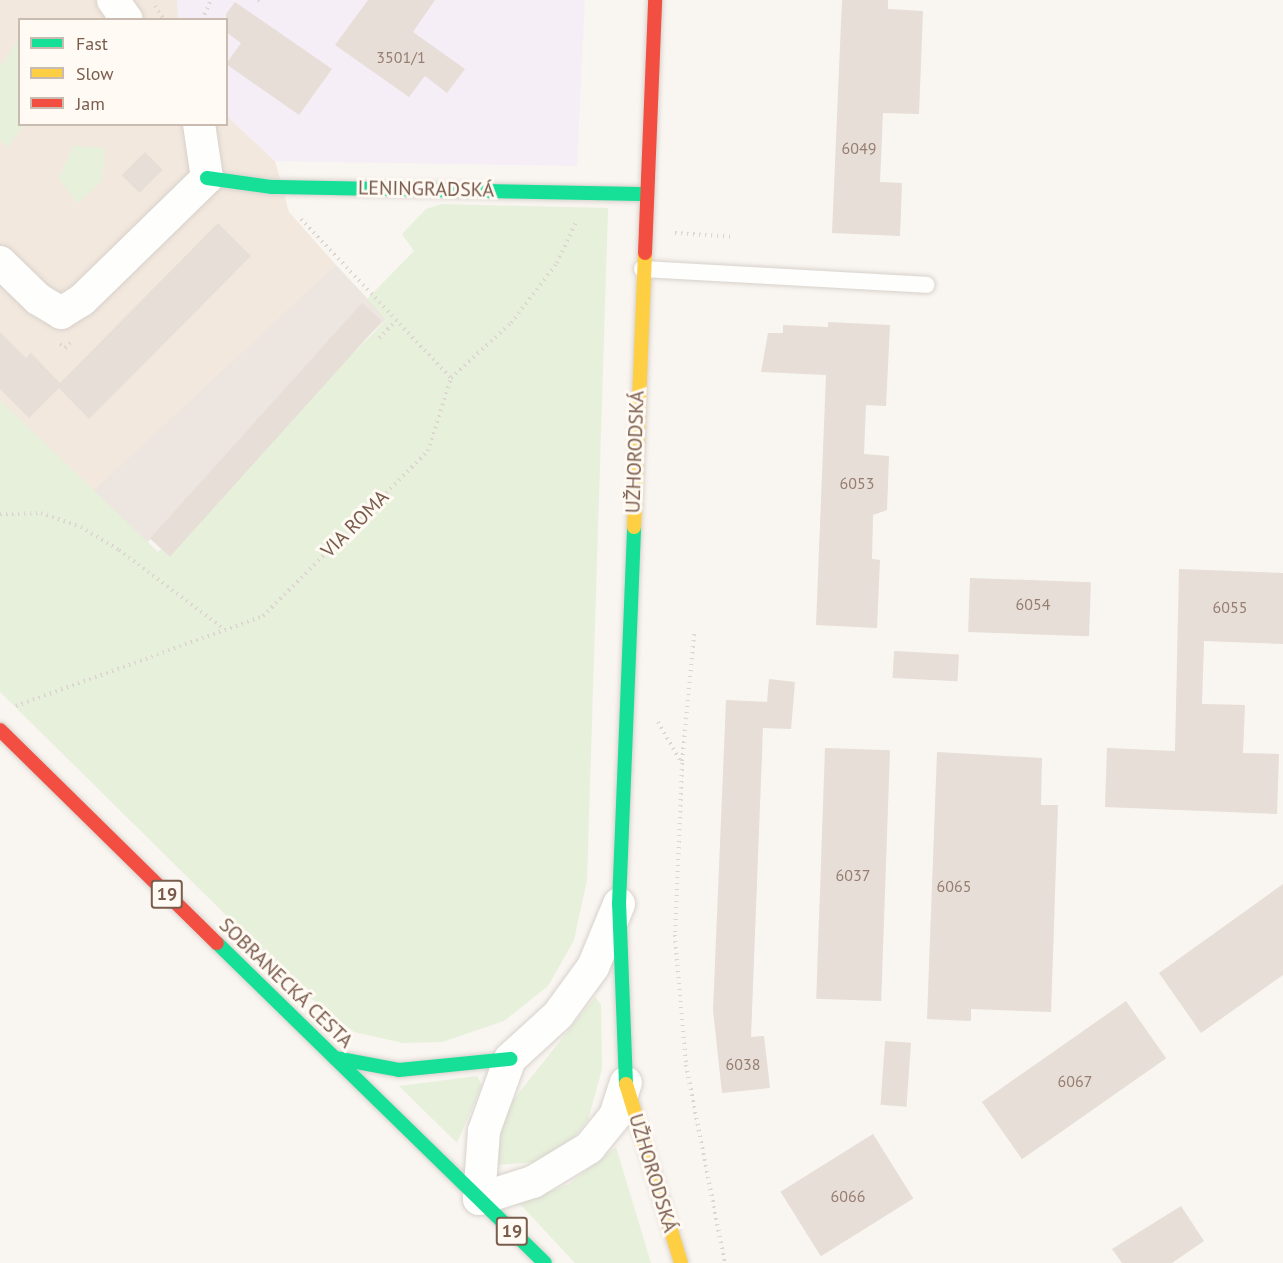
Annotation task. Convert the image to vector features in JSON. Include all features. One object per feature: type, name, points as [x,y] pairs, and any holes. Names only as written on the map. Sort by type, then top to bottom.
[{"type":"street","points":[[113,0],[126,18]]},
{"type":"street","name":"UŽHORODSKÁ","points":[[655,0],[642,269],[619,904],[626,1083],[681,1263]]},
{"type":"street","points":[[0,262],[38,299],[61,313],[82,300],[207,178],[199,126]]},
{"type":"street","name":"LENINGRADSKÁ","points":[[207,178],[272,187],[646,194]]},
{"type":"street","name":"SOBRANECKÁ CESTA","points":[[0,730],[545,1263]]},
{"type":"street","name":"UŽHORODSKÁ","points":[[619,904],[593,967],[558,1015],[510,1059],[484,1131],[479,1199],[533,1182],[589,1148],[615,1116],[626,1083]]},
{"type":"street","points":[[335,1058],[399,1070],[510,1059]]},
{"type":"lane","points":[[642,269],[927,285]]},
{"type":"path","points":[[152,0],[163,18]]},
{"type":"path","points":[[203,18],[211,0]]},
{"type":"path","points":[[258,0],[263,4]]},
{"type":"path","points":[[272,187],[451,378],[511,323],[556,263],[590,192]]},
{"type":"path","points":[[664,232],[734,237]]},
{"type":"path","points":[[379,338],[396,321]]},
{"type":"path","name":"VIA ROMA","points":[[9,712],[26,698],[263,616],[428,451],[451,378]]},
{"type":"path","points":[[0,514],[41,513],[81,527],[119,550],[224,629]]},
{"type":"path","points":[[694,634],[682,763],[675,935],[686,1065],[726,1263]]},
{"type":"shaded area","points":[[0,0],[177,0],[179,18],[18,18],[18,126],[228,126],[228,117],[275,161],[289,212],[336,265],[103,503],[0,400]]},
{"type":"shaded area","points":[[177,0],[585,0],[577,166],[275,161],[228,117],[228,18],[178,18]]},
{"type":"shaded area","points":[[336,265],[386,319],[143,546],[92,492]]},
{"type":"green space","points":[[18,40],[18,126],[23,126],[8,147],[0,141],[0,67]]},
{"type":"green space","points":[[73,146],[105,148],[102,181],[78,203],[59,179]]},
{"type":"green space","points":[[442,204],[608,208],[587,880],[574,940],[548,986],[504,1021],[442,1042],[403,1043],[354,1032],[308,996],[0,692],[0,400],[158,552],[386,320],[367,299],[414,251],[402,234],[426,209]]},
{"type":"green space","points":[[595,997],[601,1004],[602,1069],[588,1120],[568,1144],[536,1162],[497,1165],[494,1153],[510,1104]]},
{"type":"green space","points":[[477,1076],[482,1086],[457,1143],[399,1086]]},
{"type":"green space","points":[[616,1147],[651,1263],[575,1263],[520,1204],[569,1184]]},
{"type":"building","points":[[368,0],[435,0],[413,32],[465,69],[447,93],[425,76],[409,97],[335,45]]},
{"type":"building","points":[[842,0],[888,0],[888,9],[923,11],[919,114],[883,113],[880,182],[902,183],[900,236],[832,233]]},
{"type":"building","points":[[235,2],[332,69],[299,115],[228,65],[228,61],[241,43],[228,33],[226,14]]},
{"type":"building","points":[[145,152],[163,170],[139,193],[122,175]]},
{"type":"building","points":[[218,223],[251,256],[89,419],[59,388],[29,418],[0,389],[0,332],[26,358],[31,353],[60,383]]},
{"type":"building","points":[[362,303],[382,321],[170,557],[150,539]]},
{"type":"building","points":[[828,322],[890,325],[886,406],[866,405],[864,454],[889,456],[887,510],[873,515],[872,559],[880,560],[877,628],[816,625],[826,375],[761,372],[768,333],[783,333],[783,325],[828,327]]},
{"type":"building","points":[[1179,569],[1283,573],[1283,644],[1204,641],[1202,704],[1245,705],[1243,753],[1279,754],[1277,814],[1105,807],[1107,748],[1175,751]]},
{"type":"building","points":[[970,578],[1091,582],[1089,636],[968,632]]},
{"type":"building","points":[[894,651],[959,654],[957,681],[893,678]]},
{"type":"building","points":[[769,679],[795,682],[791,729],[763,728],[751,1037],[764,1036],[770,1088],[722,1093],[713,1010],[726,700],[767,702]]},
{"type":"building","points":[[825,748],[890,750],[881,1001],[816,999]]},
{"type":"building","points":[[937,752],[1042,758],[1041,805],[1058,805],[1051,1012],[971,1009],[971,1021],[927,1019]]},
{"type":"building","points":[[1283,884],[1283,975],[1201,1033],[1159,973]]},
{"type":"building","points":[[1126,1001],[1166,1058],[1022,1159],[982,1102]]},
{"type":"building","points":[[885,1041],[911,1043],[906,1107],[881,1105]]},
{"type":"building","points":[[873,1134],[913,1198],[821,1256],[781,1192]]},
{"type":"building","points":[[1181,1206],[1204,1241],[1172,1263],[1122,1263],[1112,1249]]},
{"type":"traffic: fast","points":[[207,178],[272,187],[646,194]]},
{"type":"traffic: fast","points":[[626,1084],[619,904],[634,527]]},
{"type":"traffic: fast","points":[[217,943],[545,1263]]},
{"type":"traffic: fast","points":[[335,1058],[399,1070],[510,1059]]},
{"type":"traffic: slow","points":[[634,527],[645,253]]},
{"type":"traffic: slow","points":[[626,1084],[681,1263]]},
{"type":"traffic: jam","points":[[645,253],[655,0]]},
{"type":"traffic: jam","points":[[0,730],[217,943]]}]
